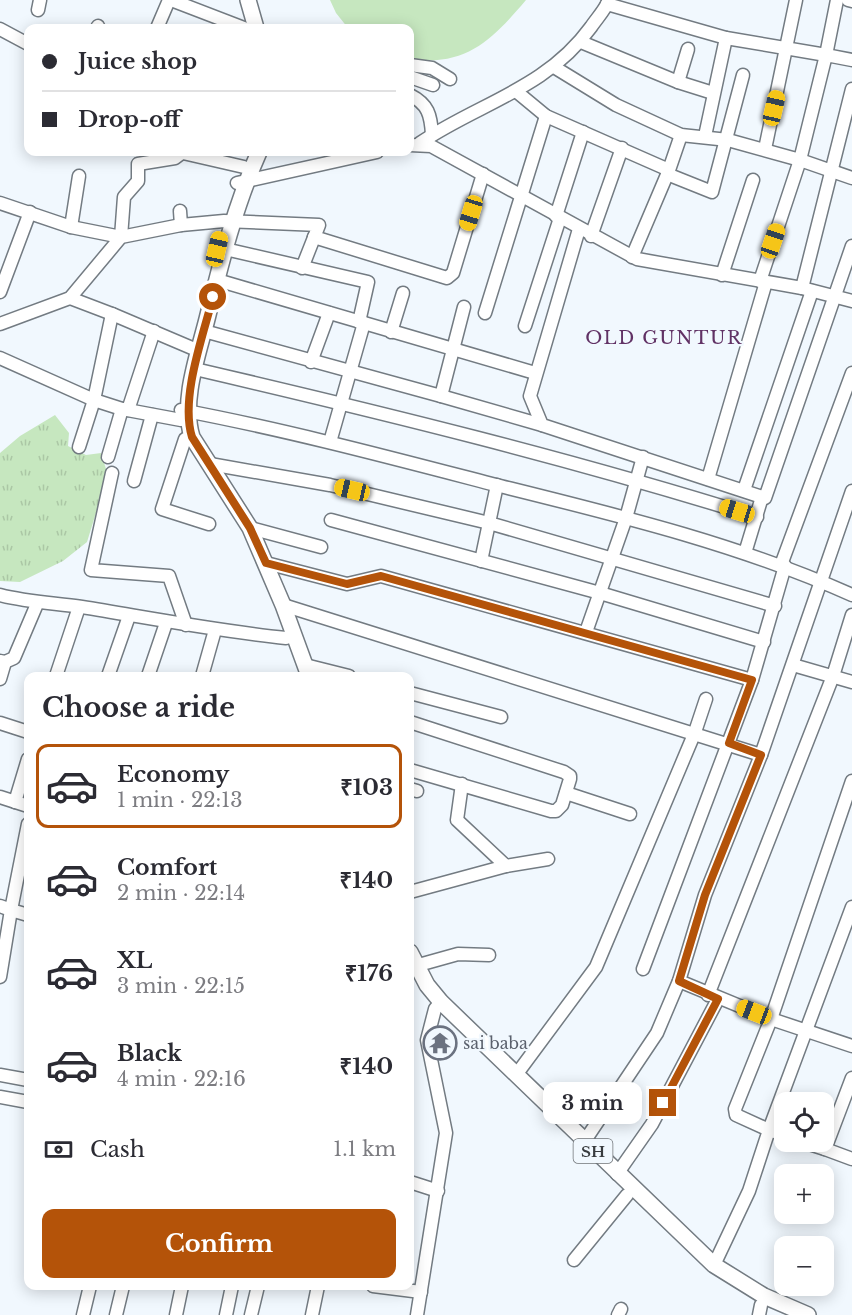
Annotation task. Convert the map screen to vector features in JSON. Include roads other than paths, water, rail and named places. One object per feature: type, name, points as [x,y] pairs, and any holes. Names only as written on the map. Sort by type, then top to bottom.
[{"type":"main road","points":[[238,0],[244,24]]},
{"type":"main road","points":[[248,0],[255,24]]},
{"type":"main road","points":[[250,156],[228,220],[192,348],[184,414],[184,439],[244,540],[286,638],[303,672]]},
{"type":"main road","points":[[242,177],[256,156]]},
{"type":"main road","points":[[228,220],[225,249],[184,414],[192,437],[250,528],[283,605],[304,672]]},
{"type":"main road","name":"SH","points":[[414,969],[438,1006],[627,1195],[716,1278],[760,1310],[784,1315]]},
{"type":"main road","name":"SH","points":[[438,1006],[516,1075],[616,1174],[714,1265],[764,1296],[808,1315]]},
{"type":"street","points":[[159,24],[170,0],[188,3],[236,24]]},
{"type":"street","points":[[765,149],[796,0]]},
{"type":"street","points":[[708,479],[800,160],[837,0]]},
{"type":"street","points":[[415,144],[517,92],[554,67],[581,42],[608,2],[726,38],[852,60]]},
{"type":"street","points":[[0,29],[24,42]]},
{"type":"street","points":[[705,136],[726,38]]},
{"type":"street","points":[[581,42],[678,82],[713,93]]},
{"type":"street","points":[[678,82],[688,49]]},
{"type":"street","points":[[414,65],[432,68],[450,79]]},
{"type":"street","points":[[554,67],[616,105],[681,135],[705,136],[765,149],[852,178]]},
{"type":"street","points":[[517,92],[546,116],[622,148],[712,192],[728,140],[743,75]]},
{"type":"street","points":[[414,78],[433,85]]},
{"type":"street","points":[[744,490],[807,289],[831,170],[852,89]]},
{"type":"street","points":[[414,97],[421,100],[431,114],[432,135]]},
{"type":"street","points":[[485,313],[546,116]]},
{"type":"street","points":[[525,327],[583,132]]},
{"type":"street","points":[[632,257],[681,135]]},
{"type":"street","points":[[415,144],[431,146],[632,257],[807,289],[852,301]]},
{"type":"street","points":[[591,236],[622,148]]},
{"type":"street","points":[[0,324],[70,297],[121,237],[124,197],[138,181],[138,164],[177,156]]},
{"type":"street","points":[[192,156],[242,177],[355,156]]},
{"type":"street","points":[[314,237],[447,278],[453,273],[483,174]]},
{"type":"street","points":[[71,227],[79,176]]},
{"type":"street","points":[[722,275],[753,180]]},
{"type":"street","points":[[0,203],[71,227],[121,237],[181,225],[228,220],[319,225],[302,268]]},
{"type":"street","points":[[180,211],[181,225]]},
{"type":"street","points":[[0,292],[30,212]]},
{"type":"street","points":[[542,425],[531,399],[535,373],[579,229]]},
{"type":"street","points":[[225,249],[368,282],[362,322],[330,442]]},
{"type":"street","points":[[204,331],[542,425],[765,498],[851,254]]},
{"type":"street","points":[[217,280],[535,373]]},
{"type":"street","points":[[391,332],[403,293]]},
{"type":"street","points":[[70,297],[192,348]]},
{"type":"street","points":[[441,396],[464,307]]},
{"type":"street","points":[[311,362],[329,313]]},
{"type":"street","points":[[79,447],[94,400],[112,314]]},
{"type":"street","points":[[108,457],[154,332]]},
{"type":"street","points":[[0,358],[94,400],[125,410],[152,415],[184,414],[330,442],[626,518],[745,553],[852,595]]},
{"type":"street","points":[[195,369],[341,403],[637,480],[757,517]]},
{"type":"street","points":[[643,969],[752,680],[775,606],[783,566],[852,373]]},
{"type":"street","points":[[134,481],[152,415]]},
{"type":"street","points":[[184,439],[162,509],[209,524]]},
{"type":"street","points":[[586,632],[613,558],[643,457]]},
{"type":"street","points":[[210,464],[330,485],[489,523],[775,606]]},
{"type":"street","points":[[112,473],[91,570],[169,576],[186,626]]},
{"type":"street","points":[[481,561],[497,485]]},
{"type":"street","points":[[745,553],[762,497]]},
{"type":"street","points":[[584,1142],[657,1033],[679,981],[705,895],[761,755],[851,498]]},
{"type":"street","points":[[332,520],[600,593],[764,642]]},
{"type":"street","points":[[250,528],[321,548]]},
{"type":"street","points":[[266,563],[347,584],[381,576],[752,680]]},
{"type":"street","points":[[1,599],[79,607],[186,626],[286,638]]},
{"type":"street","points":[[0,679],[3,662],[14,658],[37,604]]},
{"type":"street","points":[[283,605],[694,732],[761,755]]},
{"type":"street","points":[[57,672],[79,607]]},
{"type":"street","points":[[616,1174],[651,1124],[713,997],[833,676],[852,615]]},
{"type":"street","points":[[109,672],[129,616]]},
{"type":"street","points":[[149,672],[166,623]]},
{"type":"street","points":[[203,672],[215,630]]},
{"type":"street","points":[[793,665],[852,682]]},
{"type":"street","points":[[414,694],[501,717]]},
{"type":"street","points":[[516,1075],[596,967],[706,699]]},
{"type":"street","points":[[0,723],[24,731]]},
{"type":"street","points":[[414,723],[568,773],[570,779],[560,808],[551,811],[414,771]]},
{"type":"street","points":[[15,802],[24,772]]},
{"type":"street","points":[[774,1132],[736,1115],[735,1109],[771,1019],[852,781]]},
{"type":"street","points":[[462,784],[457,820],[506,866]]},
{"type":"street","points":[[566,793],[630,814]]},
{"type":"street","points":[[0,797],[24,805]]},
{"type":"street","points":[[0,977],[6,908],[24,839]]},
{"type":"street","points":[[414,891],[506,866],[548,859]]},
{"type":"street","points":[[6,908],[24,914]]},
{"type":"street","points":[[714,1265],[749,1191],[769,1130],[852,908]]},
{"type":"street","points":[[414,963],[458,954],[489,956]]},
{"type":"street","points":[[679,981],[713,997],[771,1019],[852,1046]]},
{"type":"street","points":[[417,1315],[446,1133],[428,1030],[438,1006]]},
{"type":"street","points":[[0,1075],[24,1079]]},
{"type":"street","points":[[834,1125],[852,1078]]},
{"type":"street","points":[[0,1097],[24,1101]]},
{"type":"street","points":[[833,1152],[852,1159]]},
{"type":"street","points":[[414,1183],[438,1191]]},
{"type":"street","points":[[574,1260],[627,1195]]},
{"type":"street","points":[[83,1315],[89,1290]]},
{"type":"street","points":[[116,1315],[122,1290]]},
{"type":"street","points":[[176,1315],[181,1290]]},
{"type":"street","points":[[226,1315],[231,1290]]},
{"type":"street","points":[[251,1315],[257,1290]]},
{"type":"street","points":[[312,1315],[317,1290]]},
{"type":"street","points":[[405,1290],[421,1292]]},
{"type":"place","name":"sai baba","points":[[440,1043]]},
{"type":"district","name":"OLD GUNTUR","points":[[664,338]]}]
